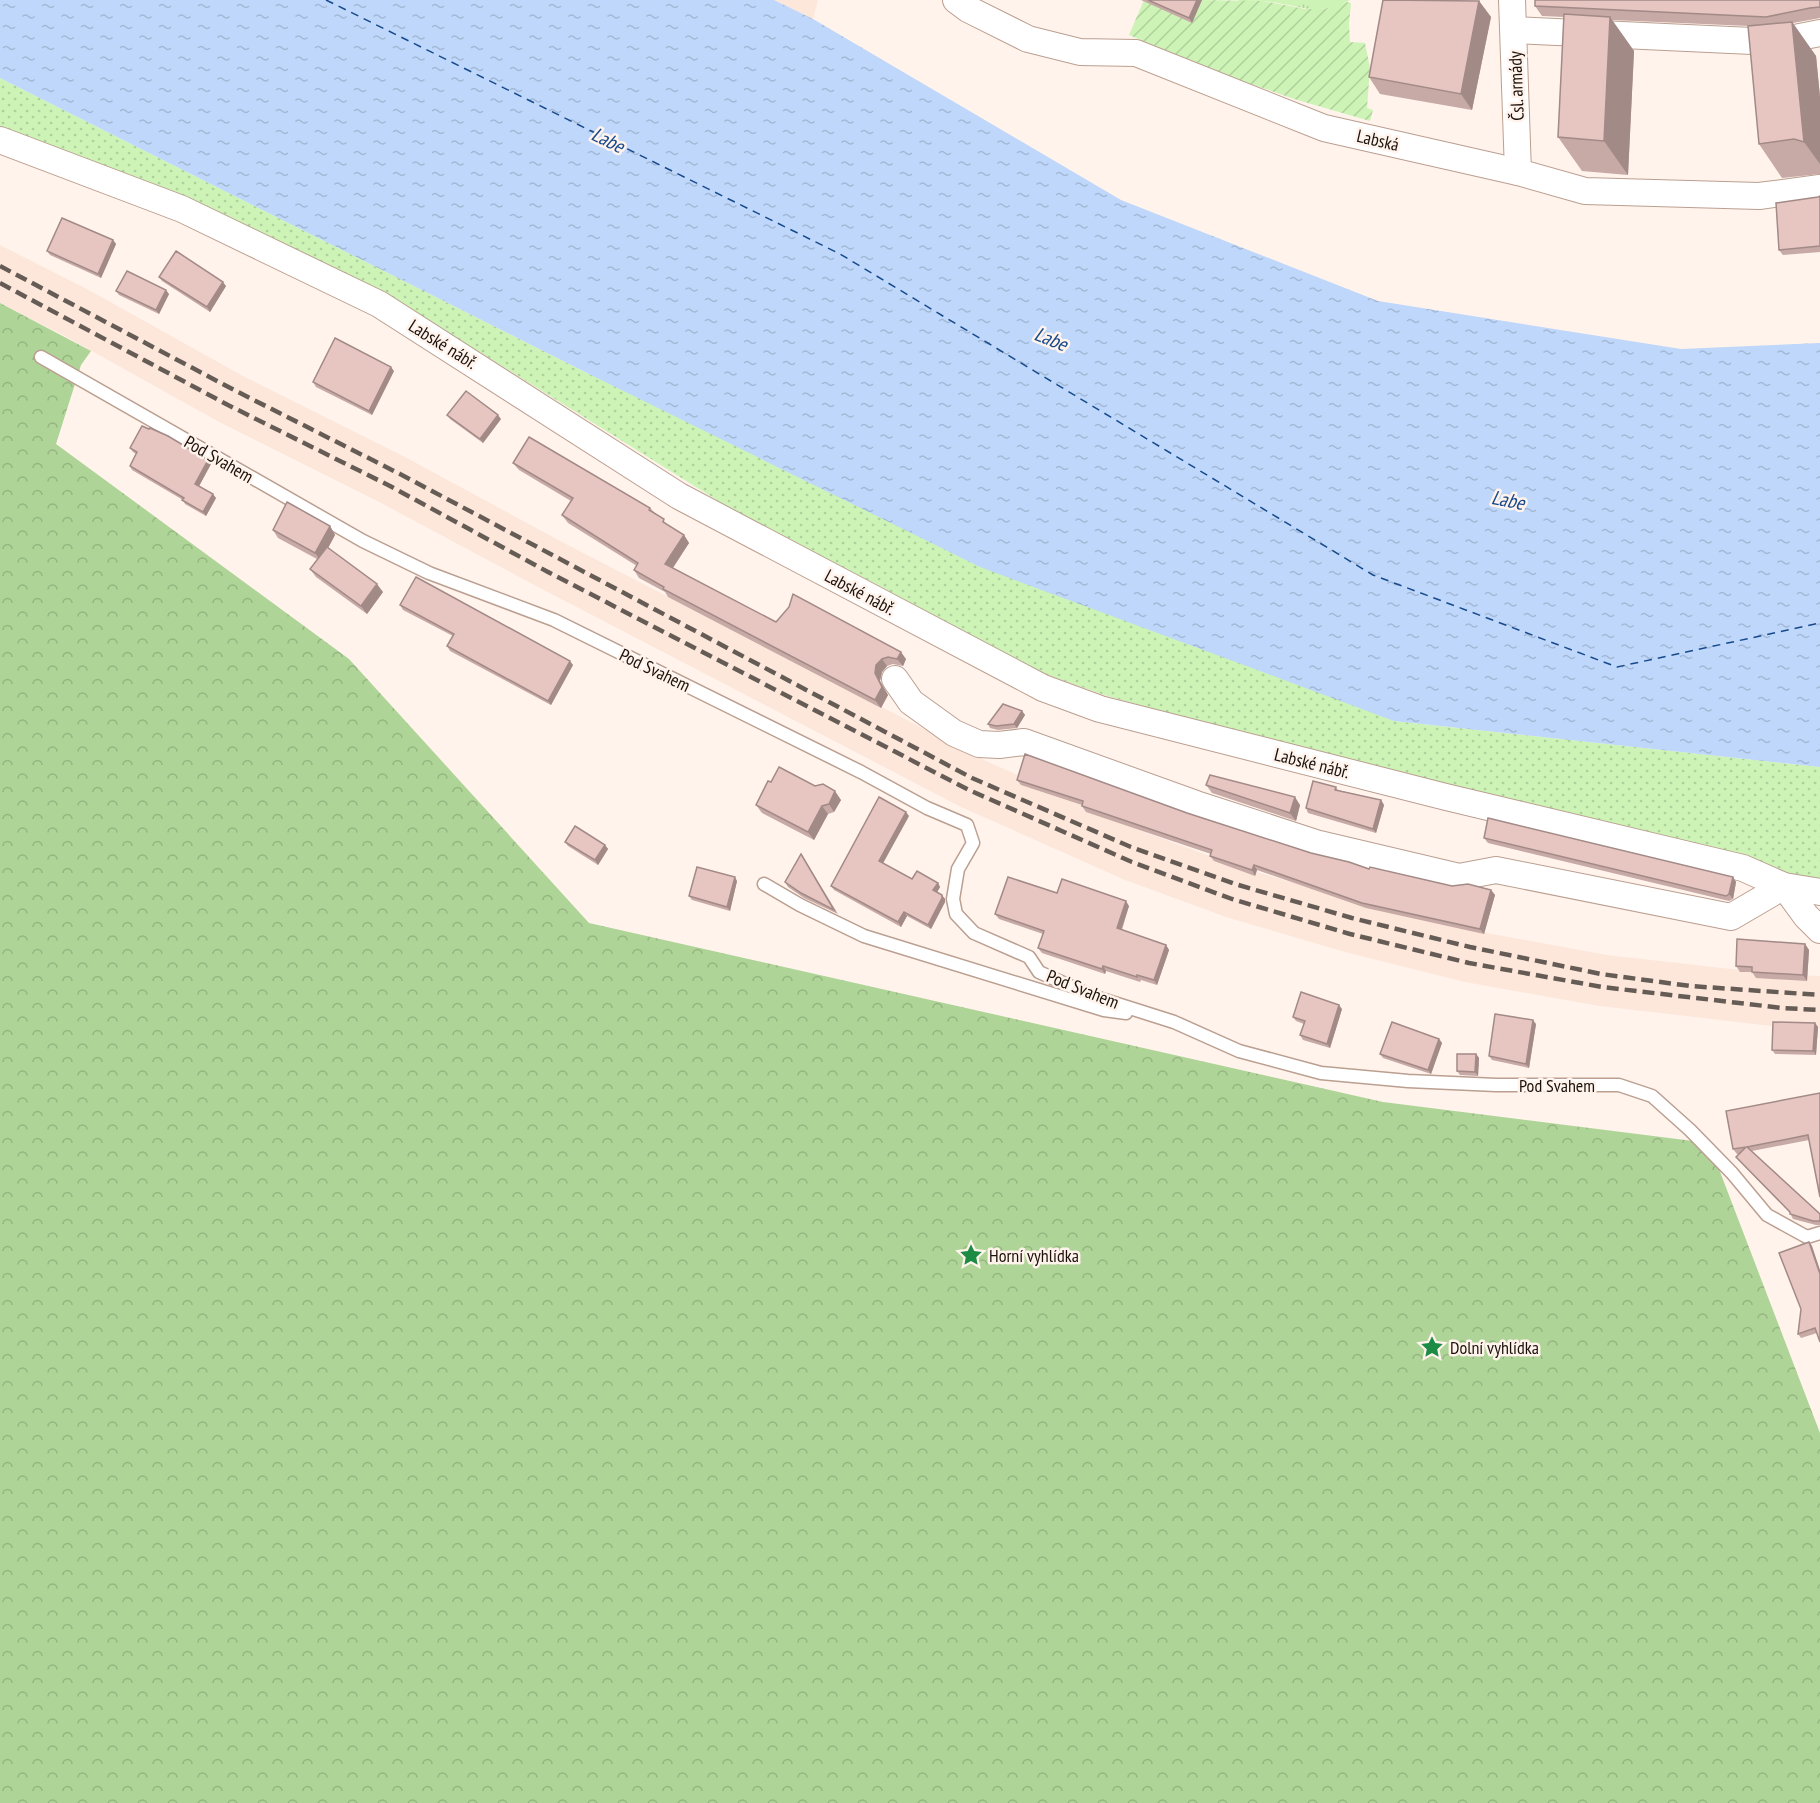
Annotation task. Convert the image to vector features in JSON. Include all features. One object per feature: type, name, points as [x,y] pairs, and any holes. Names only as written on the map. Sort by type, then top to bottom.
[{"type":"street","name":"Labská","points":[[956,0],[968,9],[1028,39],[1080,52],[1136,53],[1324,128],[1518,172],[1584,191],[1759,196],[1820,188]]},
{"type":"street","name":"Čsl. armády","points":[[1512,0],[1518,172]]},
{"type":"street","points":[[1514,30],[1774,42],[1820,33]]},
{"type":"street","name":"Labské nábř.","points":[[0,140],[182,209],[380,304],[679,496],[1043,688],[1100,709],[1446,797],[1743,868],[1784,886],[1820,892]]},
{"type":"street","points":[[896,679],[911,702],[954,733],[979,744],[999,745],[1024,742],[1196,804],[1319,844],[1459,877],[1496,870],[1731,917],[1784,886],[1806,916],[1820,930]]},
{"type":"lane","name":"Pod Svahem","points":[[41,357],[363,541],[429,573],[554,620],[861,772],[927,808],[967,825],[973,843],[958,869],[953,898],[956,914],[974,933],[1029,957],[1039,972],[1092,996],[1174,1022],[1239,1051],[1321,1073],[1408,1081],[1496,1085],[1619,1085],[1652,1096],[1690,1130],[1732,1173],[1767,1215],[1807,1236],[1820,1233]]},
{"type":"lane","name":"Pod Svahem","points":[[764,884],[800,905],[864,936],[1104,1010],[1174,1022]]},
{"type":"shaded area","points":[[774,0],[818,0],[813,19]]},
{"type":"shaded area","points":[[0,245],[87,289],[243,376],[405,457],[564,543],[984,760],[1144,832],[1243,868],[1359,902],[1476,931],[1607,955],[1785,975],[1820,976],[1820,1028],[1781,1027],[1599,1006],[1465,982],[1345,952],[1226,917],[1125,880],[961,807],[381,503],[219,422],[63,335],[0,303]]},
{"type":"green space","points":[[1144,0],[1192,22],[1202,0],[1263,1],[1305,9],[1324,9],[1347,2],[1351,3],[1350,42],[1365,43],[1370,68],[1367,108],[1373,110],[1370,121],[1294,99],[1217,72],[1129,35]]},
{"type":"green space","points":[[1238,0],[1350,0],[1329,8],[1310,9],[1267,1]]},
{"type":"green space","points":[[0,78],[587,373],[1394,721],[1820,767],[1820,880],[1787,874],[1409,779],[1107,696],[1034,670],[874,583],[736,512],[446,331],[163,188],[0,129]]},
{"type":"green space","points":[[0,303],[91,351],[81,365],[56,444],[349,659],[589,923],[1383,1102],[1709,1143],[1820,1433],[1820,1803],[0,1803]]},
{"type":"water","name":"Labe","points":[[0,0],[774,0],[813,19],[1121,200],[1378,301],[1681,349],[1820,343],[1820,767],[1394,721],[980,567],[587,373],[0,78]]},
{"type":"building","points":[[1148,0],[1197,0],[1189,18]]},
{"type":"building","points":[[1383,0],[1479,1],[1461,94],[1369,77]]},
{"type":"building","points":[[1535,0],[1820,0],[1820,7],[1766,17],[1535,6]]},
{"type":"building","points":[[1564,14],[1610,17],[1604,141],[1558,137]]},
{"type":"building","points":[[1792,22],[1804,142],[1794,139],[1759,144],[1748,26]]},
{"type":"building","points":[[1820,196],[1820,246],[1779,250],[1776,203]]},
{"type":"building","points":[[62,218],[113,240],[98,274],[47,251]]},
{"type":"building","points":[[176,251],[223,282],[207,307],[159,277]]},
{"type":"building","points":[[127,271],[166,290],[156,310],[116,291]]},
{"type":"building","points":[[335,338],[391,367],[369,411],[313,382]]},
{"type":"building","points":[[466,391],[498,415],[480,439],[447,415]]},
{"type":"building","points":[[142,426],[168,436],[208,460],[195,484],[213,494],[203,512],[130,466],[137,452],[130,448]]},
{"type":"building","points":[[529,437],[650,508],[649,510],[664,519],[663,522],[684,535],[665,564],[776,622],[789,607],[793,594],[901,652],[897,659],[888,657],[876,665],[875,673],[882,687],[875,700],[663,589],[664,587],[634,570],[638,563],[562,515],[573,498],[513,463]]},
{"type":"building","points":[[287,502],[330,526],[315,553],[273,530]]},
{"type":"building","points":[[327,547],[377,584],[361,606],[310,569]]},
{"type":"building","points":[[416,577],[570,661],[548,701],[447,646],[454,634],[400,605]]},
{"type":"building","points":[[1003,704],[1022,711],[1014,724],[996,726],[988,724]]},
{"type":"building","points":[[1025,754],[1187,813],[1311,853],[1369,869],[1370,867],[1452,886],[1468,884],[1491,890],[1480,929],[1362,903],[1254,865],[1252,870],[1210,856],[1212,850],[1082,806],[1083,801],[1017,780]]},
{"type":"building","points":[[779,767],[815,786],[823,784],[835,791],[829,804],[822,806],[808,832],[756,805],[768,781],[771,782]]},
{"type":"building","points":[[1210,775],[1295,797],[1290,813],[1206,785]]},
{"type":"building","points":[[1313,781],[1336,787],[1335,790],[1381,800],[1373,829],[1306,808]]},
{"type":"building","points":[[879,797],[906,812],[879,861],[912,879],[917,871],[938,883],[933,890],[942,895],[942,898],[928,925],[904,912],[898,922],[831,886]]},
{"type":"building","points":[[1488,818],[1733,877],[1729,894],[1726,896],[1484,838]]},
{"type":"building","points":[[575,826],[605,845],[595,860],[565,842]]},
{"type":"building","points":[[801,854],[834,910],[785,882]]},
{"type":"building","points":[[697,867],[735,877],[727,907],[689,896]]},
{"type":"building","points":[[1008,877],[1057,893],[1062,879],[1126,901],[1117,928],[1166,945],[1154,980],[1103,966],[1102,969],[1038,948],[1044,931],[995,914]]},
{"type":"building","points":[[1737,939],[1805,944],[1803,975],[1752,972],[1752,967],[1736,966]]},
{"type":"building","points":[[1301,992],[1339,1005],[1327,1044],[1300,1035],[1305,1021],[1293,1017]]},
{"type":"building","points":[[1495,1014],[1533,1020],[1526,1064],[1489,1056]]},
{"type":"building","points":[[1392,1022],[1439,1039],[1428,1070],[1380,1054]]},
{"type":"building","points":[[1773,1022],[1815,1023],[1813,1051],[1772,1050]]},
{"type":"building","points":[[1457,1054],[1476,1054],[1475,1072],[1457,1071]]},
{"type":"building","points":[[1820,1093],[1820,1197],[1808,1135],[1747,1147],[1820,1214],[1820,1221],[1813,1221],[1790,1214],[1736,1157],[1746,1147],[1733,1149],[1726,1111]]},
{"type":"building","points":[[1809,1242],[1820,1274],[1820,1342],[1815,1328],[1798,1334],[1801,1309],[1779,1253]]},
{"type":"ferry route","points":[[326,0],[840,254],[1373,575],[1617,667],[1820,623]]},
{"type":"railway","points":[[0,266],[236,391],[400,474],[972,778],[1131,847],[1235,884],[1352,918],[1470,947],[1601,974],[1690,986],[1820,995]]},
{"type":"railway","points":[[0,283],[228,405],[390,486],[548,572],[969,790],[1132,862],[1232,899],[1350,934],[1469,963],[1602,987],[1782,1008],[1820,1010]]},
{"type":"place","name":"Horní vyhlídka","points":[[971,1255]]},
{"type":"place","name":"Dolní vyhlídka","points":[[1432,1347]]}]
